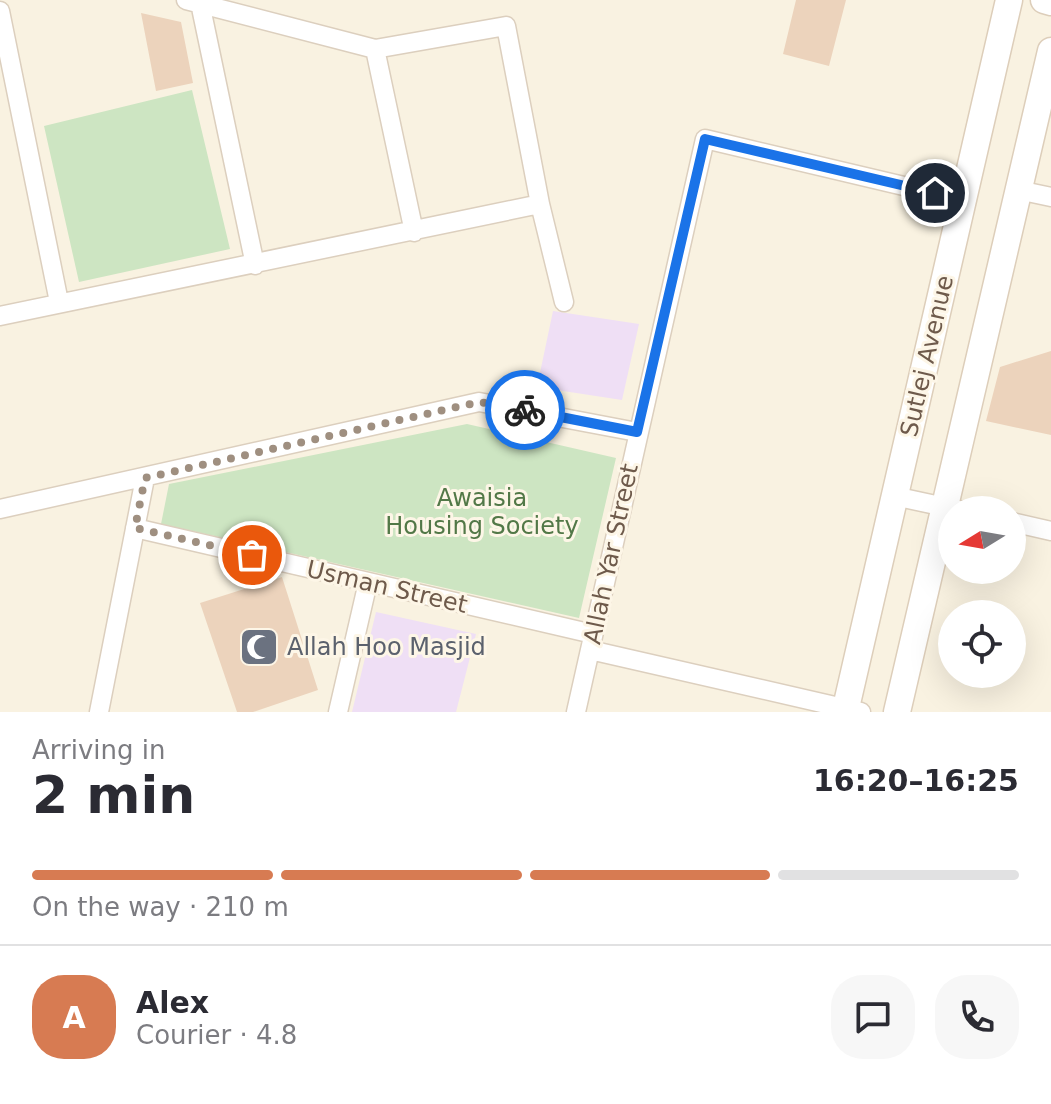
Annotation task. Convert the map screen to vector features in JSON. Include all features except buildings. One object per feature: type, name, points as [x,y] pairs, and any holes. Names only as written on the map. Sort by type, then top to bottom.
[{"type":"street","name":"Sutlej Avenue","points":[[851,710],[894,496],[1009,0]]},
{"type":"street","points":[[1044,0],[1051,2]]},
{"type":"street","points":[[255,265],[193,2],[375,49],[506,26],[540,204],[564,302]]},
{"type":"street","points":[[0,11],[59,302]]},
{"type":"street","points":[[375,49],[414,232]]},
{"type":"street","points":[[954,496],[1018,190],[1051,51]]},
{"type":"street","name":"Allah Yar Street","points":[[576,712],[705,139],[963,200]]},
{"type":"street","points":[[1018,190],[1051,197]]},
{"type":"street","points":[[0,316],[540,204]]},
{"type":"street","points":[[0,509],[479,402],[637,432]]},
{"type":"street","points":[[99,712],[145,478]]},
{"type":"street","points":[[894,496],[938,505]]},
{"type":"street","points":[[1026,525],[1051,531]]},
{"type":"street","name":"Usman Street","points":[[135,528],[368,582],[851,710]]},
{"type":"street","points":[[897,712],[938,560]]},
{"type":"street","points":[[338,712],[368,582]]},
{"type":"shaded area","points":[[553,311],[639,324],[622,400],[537,387]]},
{"type":"shaded area","points":[[376,612],[476,634],[456,712],[352,712]]},
{"type":"green space","points":[[192,90],[230,249],[79,282],[44,126]]},
{"type":"green space","name":"Awaisia Housing Society","points":[[467,424],[616,458],[579,618],[161,524],[169,484]]},
{"type":"way so far","points":[[252,555],[135,528],[145,478],[479,402],[525,410]]},
{"type":"place","name":"Allah Hoo Masjid","points":[[259,647]]},
{"type":"route","points":[[525,410],[637,432],[705,139],[935,193]]}]
